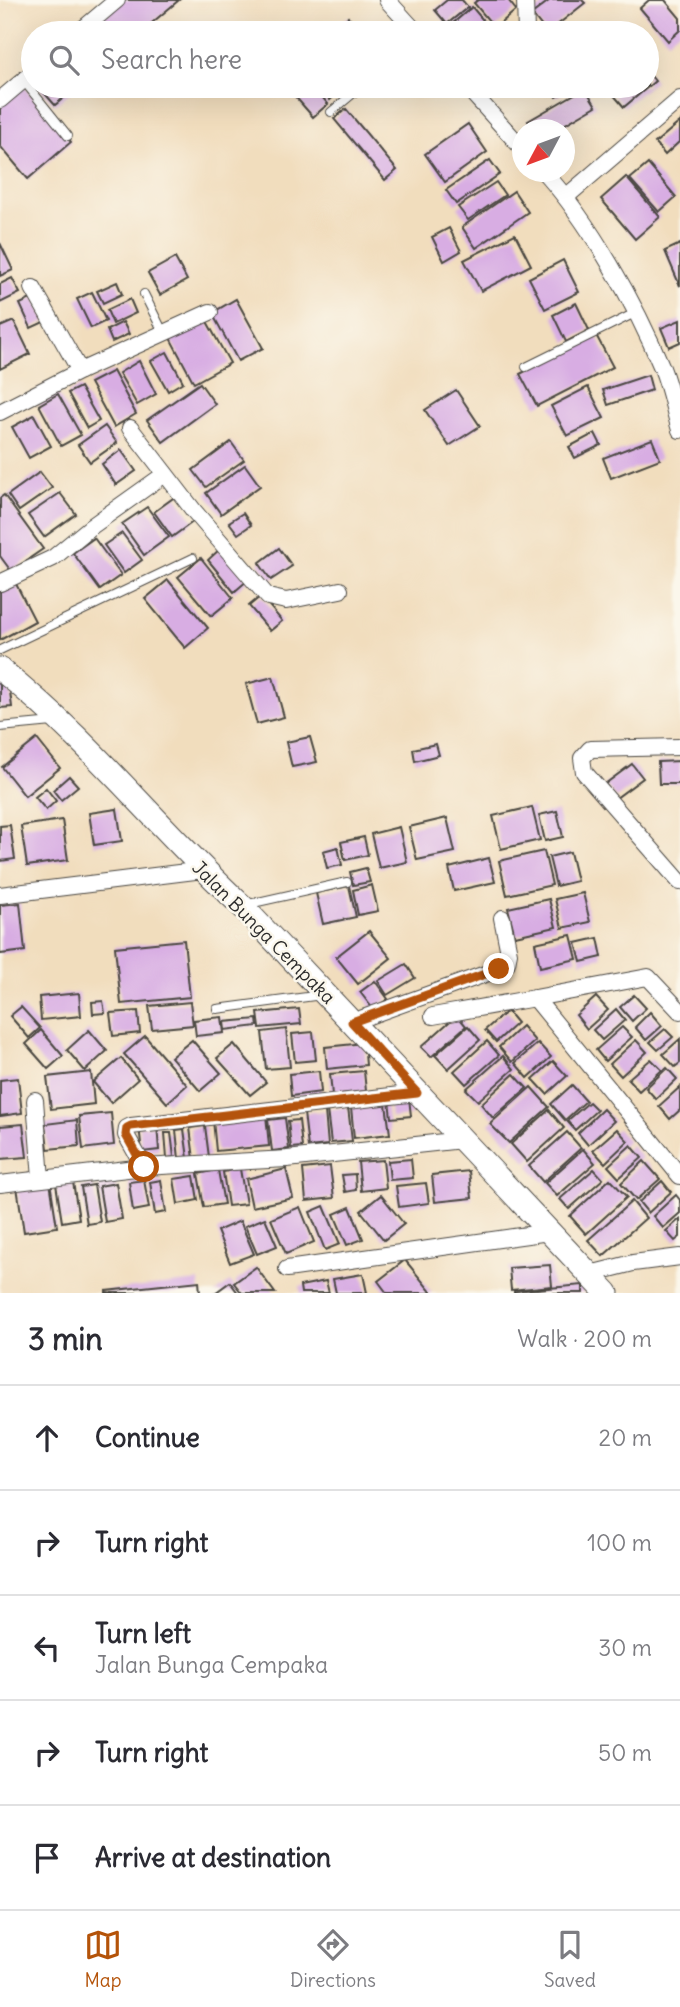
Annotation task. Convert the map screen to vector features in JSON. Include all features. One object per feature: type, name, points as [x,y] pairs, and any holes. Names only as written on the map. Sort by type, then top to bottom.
[{"type":"street","points":[[92,21],[117,0]]},
{"type":"street","points":[[387,0],[407,21]]},
{"type":"street","points":[[525,0],[526,21]]},
{"type":"street","points":[[0,100],[21,82]]},
{"type":"street","points":[[477,98],[512,136]]},
{"type":"street","points":[[567,196],[680,99]]},
{"type":"street","points":[[554,182],[567,196],[635,313],[663,370],[680,430]]},
{"type":"street","points":[[33,288],[80,371]]},
{"type":"street","points":[[0,412],[80,371],[210,312]]},
{"type":"street","points":[[130,428],[268,597],[286,601],[340,590]]},
{"type":"street","points":[[0,583],[53,558],[92,526],[165,474]]},
{"type":"street","name":"Jalan Bunga Cempaka","points":[[0,669],[61,721],[203,870],[242,906],[607,1293]]},
{"type":"street","points":[[680,747],[590,748],[582,758],[584,772],[680,882]]},
{"type":"street","points":[[0,895],[203,870]]},
{"type":"street","points":[[352,1022],[499,969],[507,963],[509,953],[502,918]]},
{"type":"street","points":[[433,1016],[648,977],[680,1011]]},
{"type":"street","points":[[534,998],[680,1176]]},
{"type":"street","points":[[144,1167],[126,1135],[127,1128],[131,1126],[417,1093]]},
{"type":"street","points":[[35,1100],[41,1180]]},
{"type":"street","points":[[0,1184],[144,1167],[287,1159],[463,1140]]},
{"type":"street","points":[[288,1269],[549,1232]]},
{"type":"street","points":[[590,1274],[633,1263],[680,1257]]},
{"type":"lane","points":[[43,98],[68,136]]},
{"type":"lane","points":[[331,112],[348,98]]},
{"type":"lane","points":[[144,294],[164,334]]},
{"type":"lane","points":[[526,367],[635,313]]},
{"type":"lane","points":[[0,650],[193,558]]},
{"type":"lane","points":[[0,727],[61,721]]},
{"type":"lane","points":[[242,906],[347,882]]},
{"type":"lane","points":[[217,1009],[326,994]]},
{"type":"building","points":[[123,0],[179,0],[154,21],[98,21]]},
{"type":"building","points":[[447,0],[462,0],[468,7],[451,21],[444,21],[435,10]]},
{"type":"building","points":[[478,0],[508,0],[516,10],[503,21],[489,21],[474,3]]},
{"type":"building","points":[[550,0],[582,0],[585,3],[562,21],[538,21],[532,14]]},
{"type":"building","points":[[649,0],[665,0],[680,18],[680,30],[668,41],[659,30],[659,21],[651,21],[640,8]]},
{"type":"building","points":[[472,7],[484,21],[456,21]]},
{"type":"building","points":[[21,85],[21,98],[34,98],[71,142],[28,179],[0,146],[0,102]]},
{"type":"building","points":[[49,98],[63,98],[55,105]]},
{"type":"building","points":[[296,98],[323,98],[328,104],[313,117]]},
{"type":"building","points":[[568,98],[591,98],[596,106],[574,119],[531,119]]},
{"type":"building","points":[[616,98],[635,98],[624,107]]},
{"type":"building","points":[[346,109],[397,170],[385,180],[334,119]]},
{"type":"building","points":[[680,122],[680,141],[665,155],[655,143]]},
{"type":"building","points":[[468,124],[487,152],[445,182],[425,154]]},
{"type":"building","points":[[490,160],[500,174],[456,204],[446,190]]},
{"type":"building","points":[[648,164],[676,197],[659,212],[630,179]]},
{"type":"building","points":[[626,177],[660,217],[635,239],[601,199]]},
{"type":"building","points":[[496,182],[505,195],[468,220],[458,207]]},
{"type":"building","points":[[514,191],[528,212],[476,248],[462,227]]},
{"type":"building","points":[[449,228],[461,251],[444,261],[432,237]]},
{"type":"building","points":[[515,234],[531,265],[481,291],[464,260]]},
{"type":"building","points":[[0,243],[13,270],[0,276]]},
{"type":"building","points":[[680,244],[680,286],[665,251]]},
{"type":"building","points":[[175,258],[187,280],[160,295],[148,273]]},
{"type":"building","points":[[563,260],[579,292],[545,309],[529,278]]},
{"type":"building","points":[[12,278],[20,293],[0,303],[0,284]]},
{"type":"building","points":[[117,282],[122,294],[103,303],[97,291]]},
{"type":"building","points":[[92,292],[106,321],[91,328],[77,299]]},
{"type":"building","points":[[35,297],[46,321],[31,328],[20,304]]},
{"type":"building","points":[[130,299],[136,313],[113,324],[107,310]]},
{"type":"building","points":[[236,299],[263,348],[238,361],[212,313]]},
{"type":"building","points":[[576,303],[589,330],[566,342],[553,315]]},
{"type":"building","points":[[204,316],[230,363],[194,383],[169,336]]},
{"type":"building","points":[[680,320],[680,342],[669,347],[661,328]]},
{"type":"building","points":[[14,321],[30,354],[0,369],[0,327]]},
{"type":"building","points":[[123,322],[129,334],[112,342],[107,330]]},
{"type":"building","points":[[596,335],[613,367],[537,406],[520,374]]},
{"type":"building","points":[[167,352],[183,382],[168,391],[151,361]]},
{"type":"building","points":[[139,361],[156,394],[137,405],[119,373]]},
{"type":"building","points":[[113,371],[136,414],[114,427],[90,383]]},
{"type":"building","points":[[648,375],[652,390],[608,405],[603,390]]},
{"type":"building","points":[[200,383],[215,404],[163,442],[147,420]]},
{"type":"building","points":[[80,387],[99,421],[87,428],[68,393]]},
{"type":"building","points":[[588,387],[604,418],[567,436],[551,406]]},
{"type":"building","points":[[456,390],[480,426],[449,446],[425,410]]},
{"type":"building","points":[[58,394],[81,435],[61,446],[39,405]]},
{"type":"building","points":[[34,415],[51,446],[29,458],[12,427]]},
{"type":"building","points":[[105,426],[117,443],[90,462],[78,445]]},
{"type":"building","points":[[595,433],[601,445],[575,458],[569,447]]},
{"type":"building","points":[[652,439],[660,459],[611,478],[603,458]]},
{"type":"building","points":[[231,442],[244,460],[206,487],[193,470]]},
{"type":"building","points":[[121,450],[136,471],[116,485],[102,464]]},
{"type":"building","points":[[245,465],[260,486],[221,514],[206,493]]},
{"type":"building","points":[[40,472],[52,488],[19,511],[8,495]]},
{"type":"building","points":[[60,493],[76,514],[44,537],[28,515]]},
{"type":"building","points":[[4,495],[43,549],[11,571],[0,556],[0,498]]},
{"type":"building","points":[[176,496],[194,521],[172,537],[154,512]]},
{"type":"building","points":[[147,507],[169,537],[144,555],[122,524]]},
{"type":"building","points":[[243,513],[251,525],[238,534],[229,522]]},
{"type":"building","points":[[122,533],[142,560],[124,573],[104,545]]},
{"type":"building","points":[[94,538],[121,575],[100,590],[73,553]]},
{"type":"building","points":[[221,548],[248,580],[234,592],[208,560]]},
{"type":"building","points":[[279,548],[292,566],[271,580],[259,563]]},
{"type":"building","points":[[201,558],[233,598],[211,616],[178,577]]},
{"type":"building","points":[[168,580],[208,628],[185,648],[145,599]]},
{"type":"building","points":[[15,582],[35,621],[0,640],[0,590]]},
{"type":"building","points":[[261,596],[282,621],[270,631],[249,606]]},
{"type":"building","points":[[273,677],[284,717],[257,724],[246,684]]},
{"type":"building","points":[[9,684],[12,707],[0,708],[0,685]]},
{"type":"building","points":[[310,737],[317,762],[292,767],[286,742]]},
{"type":"building","points":[[37,739],[60,768],[25,796],[2,767]]},
{"type":"building","points":[[436,744],[439,755],[415,761],[413,749]]},
{"type":"building","points":[[680,761],[680,784],[659,784],[658,762]]},
{"type":"building","points":[[632,764],[643,778],[616,798],[605,784]]},
{"type":"building","points":[[69,776],[78,786],[61,800],[53,790]]},
{"type":"building","points":[[46,788],[56,801],[46,810],[35,797]]},
{"type":"building","points":[[532,807],[540,840],[501,849],[493,816]]},
{"type":"building","points":[[117,809],[122,841],[94,845],[89,813]]},
{"type":"building","points":[[557,811],[563,837],[545,841],[539,815]]},
{"type":"building","points":[[447,818],[455,852],[417,860],[409,827]]},
{"type":"building","points":[[62,820],[68,860],[27,866],[21,826]]},
{"type":"building","points":[[10,825],[15,859],[0,861],[0,826]]},
{"type":"building","points":[[399,827],[407,862],[379,868],[371,834]]},
{"type":"building","points":[[364,837],[368,855],[345,860],[341,842]]},
{"type":"building","points":[[338,847],[342,865],[327,868],[323,851]]},
{"type":"building","points":[[544,851],[552,885],[507,895],[499,861]]},
{"type":"building","points":[[570,852],[577,881],[556,886],[549,857]]},
{"type":"building","points":[[489,858],[495,882],[454,891],[449,868]]},
{"type":"building","points":[[366,868],[370,882],[353,885],[350,872]]},
{"type":"building","points":[[372,885],[378,911],[358,915],[353,890]]},
{"type":"building","points":[[349,886],[356,917],[323,924],[316,893]]},
{"type":"building","points":[[583,893],[590,922],[562,928],[555,899]]},
{"type":"building","points":[[549,899],[556,927],[515,936],[508,908]]},
{"type":"building","points":[[20,903],[25,951],[0,954],[0,905]]},
{"type":"building","points":[[369,931],[391,958],[358,984],[336,957]]},
{"type":"building","points":[[571,935],[577,959],[540,967],[535,943]]},
{"type":"building","points":[[598,938],[602,957],[581,962],[576,943]]},
{"type":"building","points":[[184,940],[190,997],[121,1004],[115,947]]},
{"type":"building","points":[[406,964],[415,978],[387,995],[378,981]]},
{"type":"building","points":[[375,981],[388,999],[373,1009],[360,992]]},
{"type":"building","points":[[79,993],[81,1016],[41,1020],[39,997]]},
{"type":"building","points":[[634,995],[646,1008],[632,1021],[620,1007]]},
{"type":"building","points":[[596,997],[608,1010],[587,1029],[576,1015]]},
{"type":"building","points":[[103,1001],[105,1013],[93,1014],[92,1002]]},
{"type":"building","points":[[190,1002],[193,1025],[152,1029],[149,1006]]},
{"type":"building","points":[[21,1007],[40,1028],[29,1038],[10,1016]]},
{"type":"building","points":[[299,1009],[301,1024],[260,1028],[258,1013]]},
{"type":"building","points":[[616,1009],[625,1020],[602,1040],[593,1030]]},
{"type":"building","points":[[138,1011],[140,1033],[113,1036],[110,1013]]},
{"type":"building","points":[[507,1011],[517,1023],[496,1042],[485,1030]]},
{"type":"building","points":[[650,1012],[662,1026],[646,1040],[635,1027]]},
{"type":"building","points":[[457,1015],[466,1026],[431,1057],[421,1047]]},
{"type":"building","points":[[222,1017],[224,1033],[196,1036],[194,1020]]},
{"type":"building","points":[[257,1019],[258,1026],[225,1030],[224,1022]]},
{"type":"building","points":[[468,1026],[480,1040],[448,1069],[435,1055]]},
{"type":"building","points":[[522,1026],[535,1041],[512,1062],[499,1047]]},
{"type":"building","points":[[622,1027],[632,1037],[605,1061],[596,1050]]},
{"type":"building","points":[[286,1029],[290,1067],[266,1069],[262,1032]]},
{"type":"building","points":[[665,1029],[673,1037],[658,1050],[650,1042]]},
{"type":"building","points":[[41,1030],[63,1056],[48,1069],[26,1044]]},
{"type":"building","points":[[89,1030],[107,1051],[85,1071],[67,1050]]},
{"type":"building","points":[[313,1032],[316,1060],[295,1062],[292,1034]]},
{"type":"building","points":[[145,1036],[187,1085],[167,1103],[124,1054]]},
{"type":"building","points":[[680,1039],[680,1063],[675,1067],[663,1054]]},
{"type":"building","points":[[192,1040],[221,1073],[200,1091],[171,1057]]},
{"type":"building","points":[[636,1040],[647,1052],[621,1076],[610,1064]]},
{"type":"building","points":[[487,1041],[499,1055],[466,1084],[454,1071]]},
{"type":"building","points":[[364,1043],[366,1065],[327,1069],[325,1047]]},
{"type":"building","points":[[538,1043],[551,1057],[528,1078],[515,1063]]},
{"type":"building","points":[[234,1044],[266,1082],[250,1095],[217,1058]]},
{"type":"building","points":[[503,1056],[514,1069],[478,1101],[466,1089]]},
{"type":"building","points":[[121,1058],[138,1079],[111,1103],[93,1082]]},
{"type":"building","points":[[651,1059],[662,1070],[639,1091],[628,1079]]},
{"type":"building","points":[[553,1061],[567,1076],[547,1094],[533,1079]]},
{"type":"building","points":[[667,1068],[677,1079],[656,1099],[646,1088]]},
{"type":"building","points":[[319,1071],[321,1092],[291,1096],[289,1074]]},
{"type":"building","points":[[364,1071],[366,1091],[332,1095],[330,1074]]},
{"type":"building","points":[[91,1072],[94,1104],[51,1109],[47,1077]]},
{"type":"building","points":[[514,1074],[527,1088],[493,1118],[481,1104]]},
{"type":"building","points":[[18,1078],[22,1113],[0,1116],[0,1080]]},
{"type":"building","points":[[572,1085],[586,1101],[565,1120],[551,1104]]},
{"type":"building","points":[[531,1087],[549,1107],[509,1143],[490,1124]]},
{"type":"building","points":[[680,1087],[680,1110],[670,1119],[659,1106]]},
{"type":"building","points":[[409,1098],[411,1116],[391,1118],[389,1100]]},
{"type":"building","points":[[589,1102],[597,1110],[575,1130],[567,1121]]},
{"type":"building","points":[[386,1104],[390,1134],[354,1138],[351,1107]]},
{"type":"building","points":[[348,1107],[352,1141],[331,1143],[327,1110]]},
{"type":"building","points":[[603,1109],[614,1121],[588,1145],[578,1133]]},
{"type":"building","points":[[549,1110],[564,1128],[527,1162],[511,1144]]},
{"type":"building","points":[[325,1111],[328,1145],[308,1147],[304,1113]]},
{"type":"building","points":[[111,1113],[114,1145],[83,1149],[79,1116]]},
{"type":"building","points":[[266,1115],[269,1146],[216,1151],[213,1120]]},
{"type":"building","points":[[285,1118],[289,1149],[272,1151],[268,1120]]},
{"type":"building","points":[[77,1120],[79,1146],[48,1149],[45,1124]]},
{"type":"building","points":[[299,1120],[302,1147],[291,1148],[288,1121]]},
{"type":"building","points":[[23,1124],[27,1157],[0,1159],[0,1126]]},
{"type":"building","points":[[157,1125],[159,1150],[142,1152],[139,1126]]},
{"type":"building","points":[[205,1126],[209,1157],[194,1159],[190,1128]]},
{"type":"building","points":[[184,1129],[188,1158],[179,1159],[176,1130]]},
{"type":"building","points":[[617,1129],[628,1141],[605,1163],[593,1150]]},
{"type":"building","points":[[567,1132],[581,1148],[543,1182],[529,1166]]},
{"type":"building","points":[[165,1133],[171,1133],[174,1157],[167,1158]]},
{"type":"building","points":[[631,1145],[642,1158],[619,1178],[608,1166]]},
{"type":"building","points":[[583,1149],[595,1163],[557,1196],[545,1183]]},
{"type":"building","points":[[411,1159],[413,1178],[390,1180],[388,1161]]},
{"type":"building","points":[[383,1160],[386,1188],[361,1191],[358,1162]]},
{"type":"building","points":[[644,1161],[660,1179],[636,1200],[621,1183]]},
{"type":"building","points":[[330,1166],[334,1198],[306,1201],[303,1169]]},
{"type":"building","points":[[240,1169],[246,1204],[228,1206],[223,1172]]},
{"type":"building","points":[[286,1169],[293,1198],[252,1207],[246,1179]]},
{"type":"building","points":[[594,1169],[603,1179],[569,1209],[560,1199]]},
{"type":"building","points":[[218,1170],[224,1204],[204,1207],[198,1174]]},
{"type":"building","points":[[469,1171],[472,1198],[435,1202],[432,1175]]},
{"type":"building","points":[[355,1174],[356,1190],[345,1192],[342,1175]]},
{"type":"building","points":[[194,1176],[198,1200],[178,1204],[174,1179]]},
{"type":"building","points":[[610,1179],[627,1197],[586,1234],[570,1216]]},
{"type":"building","points":[[144,1180],[149,1208],[133,1211],[129,1182]]},
{"type":"building","points":[[161,1180],[166,1212],[155,1214],[150,1182]]},
{"type":"building","points":[[662,1181],[671,1192],[648,1213],[639,1202]]},
{"type":"building","points":[[50,1182],[57,1227],[24,1232],[17,1187]]},
{"type":"building","points":[[73,1182],[79,1219],[62,1222],[56,1184]]},
{"type":"building","points":[[116,1183],[122,1219],[105,1222],[99,1186]]},
{"type":"building","points":[[426,1183],[429,1203],[399,1207],[396,1186]]},
{"type":"building","points":[[94,1185],[100,1222],[87,1224],[81,1187]]},
{"type":"building","points":[[381,1195],[404,1224],[384,1240],[361,1211]]},
{"type":"building","points":[[676,1195],[680,1200],[680,1213],[663,1228],[653,1216]]},
{"type":"building","points":[[632,1201],[646,1218],[603,1256],[588,1240]]},
{"type":"building","points":[[324,1206],[340,1244],[325,1250],[310,1212]]},
{"type":"building","points":[[300,1207],[314,1242],[286,1254],[271,1219]]},
{"type":"building","points":[[350,1207],[363,1239],[347,1245],[334,1214]]},
{"type":"building","points":[[265,1218],[277,1246],[257,1254],[245,1226]]},
{"type":"building","points":[[680,1219],[680,1237],[675,1241],[666,1231]]},
{"type":"building","points":[[240,1221],[254,1254],[230,1263],[217,1231]]},
{"type":"building","points":[[405,1260],[432,1293],[387,1293],[378,1281]]},
{"type":"building","points":[[550,1265],[552,1286],[511,1290],[509,1268]]},
{"type":"building","points":[[256,1267],[275,1293],[242,1293],[234,1283]]},
{"type":"building","points":[[363,1274],[367,1293],[336,1293],[333,1279]]},
{"type":"building","points":[[199,1281],[200,1293],[106,1293],[106,1291]]},
{"type":"building","points":[[326,1281],[329,1293],[301,1293],[300,1286]]},
{"type":"building","points":[[230,1282],[238,1293],[215,1293]]},
{"type":"building","points":[[583,1285],[583,1293],[514,1293],[514,1291]]},
{"type":"route","points":[[144,1167],[126,1135],[127,1128],[131,1126],[417,1093],[352,1022],[499,969]]}]
